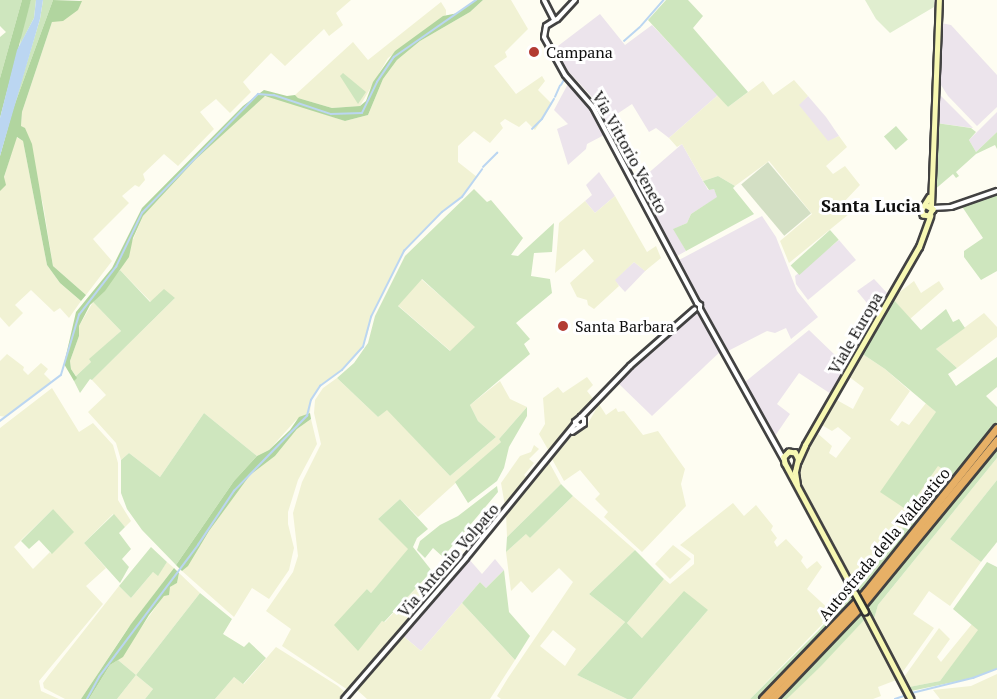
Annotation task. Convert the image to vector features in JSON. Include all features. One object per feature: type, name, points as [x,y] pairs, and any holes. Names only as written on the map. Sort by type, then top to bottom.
[{"type":"highway","name":"Autostrada della Valdastico","points":[[763,699],[866,592],[997,428]]},
{"type":"highway","name":"Autostrada della Valdastico","points":[[772,699],[860,607],[997,440]]},
{"type":"main road","points":[[929,210],[939,0]]},
{"type":"main road","name":"Viale Europa","points":[[797,463],[924,234],[929,210]]},
{"type":"main road","points":[[785,463],[791,452],[805,445]]},
{"type":"main road","points":[[791,452],[797,463],[797,485]]},
{"type":"main road","points":[[785,463],[790,467],[797,463]]},
{"type":"main road","points":[[785,463],[910,697]]},
{"type":"street","points":[[544,0],[554,20],[575,0]]},
{"type":"street","name":"Via Vittorio Veneto","points":[[554,20],[543,33],[553,55],[565,75],[593,107],[697,303],[698,309]]},
{"type":"street","points":[[929,210],[967,202],[997,191]]},
{"type":"street","points":[[578,425],[630,366],[698,309],[785,463]]},
{"type":"street","points":[[578,425],[576,419],[583,419]]},
{"type":"street","name":"Via Antonio Volpato","points":[[344,699],[578,425]]},
{"type":"street","points":[[776,447],[782,452],[791,452]]},
{"type":"shaded area","points":[[600,14],[625,45],[652,25],[718,95],[669,138],[656,128],[649,132],[632,104],[605,122],[591,96],[569,72],[554,49]]},
{"type":"shaded area","points":[[941,23],[951,25],[997,75],[997,107],[977,126],[948,96],[941,85]]},
{"type":"shaded area","points":[[570,80],[587,98],[606,134],[587,144],[586,149],[568,165],[557,129],[568,124],[554,110]]},
{"type":"shaded area","points":[[808,96],[839,136],[828,142],[798,105]]},
{"type":"shaded area","points":[[941,96],[973,128],[936,123],[937,98]]},
{"type":"shaded area","points":[[997,112],[997,132],[976,152],[969,140]]},
{"type":"shaded area","points":[[682,144],[708,190],[714,189],[718,197],[691,214],[687,223],[674,229],[686,251],[677,256],[638,182]]},
{"type":"shaded area","points":[[599,172],[615,196],[595,213],[585,201],[592,195],[586,185]]},
{"type":"shaded area","points":[[762,216],[776,237],[797,291],[818,317],[791,339],[786,328],[775,333],[767,331],[728,351],[679,260]]},
{"type":"shaded area","points":[[839,240],[856,260],[808,300],[796,284],[795,276]]},
{"type":"shaded area","points":[[634,262],[644,270],[649,267],[625,292],[614,280]]},
{"type":"shaded area","points":[[874,279],[888,294],[876,314],[857,291]]},
{"type":"shaded area","points":[[696,313],[704,316],[722,350],[652,416],[618,383]]},
{"type":"shaded area","points":[[809,330],[837,357],[848,363],[831,394],[799,373],[777,404],[790,414],[775,436],[745,382]]},
{"type":"shaded area","points":[[468,558],[482,574],[495,559],[504,570],[486,588],[480,582],[421,651],[402,635]]},
{"type":"green space","points":[[0,0],[22,0],[0,78],[0,37],[6,32],[0,26]]},
{"type":"green space","points":[[22,0],[31,0],[0,118],[0,78]]},
{"type":"green space","points":[[31,0],[36,0],[34,18],[20,45],[22,27]]},
{"type":"green space","points":[[43,0],[53,0],[13,109],[40,19]]},
{"type":"green space","points":[[53,0],[82,1],[78,10],[63,21],[52,22],[22,112],[21,126],[25,128],[32,144],[53,266],[86,295],[81,301],[60,283],[47,265],[23,141],[17,137],[4,177],[6,185],[0,191],[0,156],[13,109]]},
{"type":"green space","points":[[81,0],[351,0],[336,13],[343,25],[329,36],[324,29],[285,66],[271,53],[243,82],[251,92],[230,113],[216,99],[200,112],[214,129],[178,166],[164,154],[143,174],[145,180],[139,187],[135,185],[122,196],[129,203],[93,239],[112,261],[86,295],[53,266],[43,204],[21,126],[22,112],[52,22]]},
{"type":"green space","points":[[475,0],[483,0],[470,12],[420,41],[397,60],[383,79],[368,115],[345,121],[265,96],[196,159],[143,216],[133,238],[129,257],[105,291],[90,305],[79,326],[79,336],[70,361],[71,369],[77,378],[74,381],[64,364],[76,312],[112,268],[142,208],[243,106],[264,90],[287,96],[295,95],[298,98],[332,108],[360,106],[366,101],[373,82],[395,51],[443,16],[458,13]]},
{"type":"green space","points":[[483,0],[511,0],[528,29],[505,52],[507,57],[494,66],[516,94],[542,76],[545,81],[538,90],[552,104],[535,130],[526,121],[519,127],[505,119],[500,123],[503,128],[490,143],[474,131],[458,146],[458,162],[477,177],[461,198],[442,212],[402,254],[372,314],[367,336],[360,350],[341,371],[320,385],[311,399],[310,413],[296,420],[269,450],[257,456],[204,413],[160,477],[129,453],[121,460],[116,443],[88,412],[106,395],[92,380],[175,298],[151,302],[120,270],[143,216],[196,159],[263,97],[270,96],[345,121],[368,115],[383,79],[397,60],[420,41],[470,12]]},
{"type":"green space","points":[[666,0],[688,0],[703,16],[693,28],[748,92],[728,107],[648,20]]},
{"type":"green space","points":[[865,0],[934,0],[934,7],[890,33],[876,19]]},
{"type":"green space","points":[[441,2],[446,15],[388,58],[360,106],[332,108],[298,98],[295,95],[353,42],[368,60]]},
{"type":"green space","points":[[343,73],[366,92],[358,104],[340,76]]},
{"type":"green space","points":[[794,80],[808,96],[799,105],[828,141],[839,136],[847,147],[826,166],[833,174],[845,166],[860,185],[842,204],[849,214],[789,263],[780,241],[812,214],[769,161],[735,186],[718,176],[703,181],[682,144],[677,147],[669,138],[718,95],[728,107],[763,81],[773,95]]},
{"type":"green space","points":[[936,123],[971,128],[976,132],[969,140],[976,152],[997,132],[997,149],[995,145],[976,154],[956,172],[959,176],[956,178],[953,174],[933,191]]},
{"type":"green space","points":[[896,126],[908,140],[896,150],[884,136]]},
{"type":"green space","points":[[16,137],[23,141],[47,265],[60,283],[81,301],[69,318],[60,308],[54,312],[31,290],[15,305],[23,313],[9,327],[0,317],[0,191]]},
{"type":"green space","points":[[768,162],[811,213],[784,236],[741,184]]},
{"type":"green space","points":[[718,176],[735,186],[733,188],[754,214],[686,251],[673,229],[687,223],[691,214],[717,197],[714,189],[709,190],[703,181]]},
{"type":"green space","points":[[474,189],[487,202],[491,200],[523,238],[511,255],[518,256],[554,223],[552,252],[534,253],[531,276],[550,279],[552,293],[516,323],[530,339],[524,344],[530,354],[470,405],[478,421],[496,437],[450,476],[387,410],[378,417],[337,378],[354,363],[368,343],[375,316],[405,256]],"holes":[[[422,279],[475,327],[450,351],[398,306]]]},
{"type":"green space","points":[[997,193],[997,271],[981,280],[964,257],[964,251],[983,238],[961,205]]},
{"type":"green space","points":[[615,196],[647,252],[656,246],[661,258],[645,271],[634,262],[615,280],[619,286],[594,309],[588,305],[587,300],[577,297],[570,283],[594,261],[584,249],[555,273],[559,223],[585,201],[595,213]]},
{"type":"green space","points":[[830,230],[839,240],[799,275],[791,265]]},
{"type":"green space","points":[[120,270],[150,302],[164,289],[175,298],[92,380],[90,379],[80,393],[74,381],[76,376],[91,362],[89,359],[121,331],[93,302]]},
{"type":"green space","points":[[421,279],[476,327],[453,353],[398,305]]},
{"type":"green space","points":[[914,281],[921,293],[939,281],[944,289],[910,319],[892,298]]},
{"type":"green space","points":[[892,298],[921,330],[946,309],[953,322],[959,319],[965,328],[936,349],[957,368],[948,374],[956,386],[997,357],[997,387],[986,396],[997,407],[997,426],[860,593],[855,585],[949,473],[938,466],[907,510],[880,492],[936,412],[885,369],[861,353]]},
{"type":"green space","points":[[93,302],[121,331],[90,359],[91,362],[76,376],[71,369],[70,361],[79,336],[79,326]]},
{"type":"green space","points":[[984,313],[997,327],[997,337],[957,368],[936,349]]},
{"type":"green space","points":[[861,353],[885,369],[910,391],[890,420],[898,426],[902,421],[909,425],[926,403],[936,412],[938,465],[949,473],[855,585],[799,484],[798,478],[800,465],[816,432],[832,446],[829,453],[836,458],[851,438],[838,427],[832,431],[820,424],[835,399],[853,409],[864,388],[848,376]]},
{"type":"green space","points":[[7,354],[24,367],[23,370],[28,375],[41,363],[48,369],[44,374],[52,382],[6,417],[0,416],[0,361]]},
{"type":"green space","points":[[587,377],[593,385],[587,391],[595,401],[582,415],[575,417],[574,424],[550,453],[539,434],[545,424],[543,398],[558,387],[563,393]]},
{"type":"green space","points":[[337,378],[378,417],[387,409],[450,476],[496,437],[478,421],[470,405],[500,381],[510,399],[527,407],[499,439],[502,441],[418,517],[400,499],[378,519],[409,549],[371,593],[367,589],[358,650],[382,621],[385,622],[432,571],[441,582],[348,690],[282,646],[291,629],[266,611],[293,572],[298,556],[293,513],[302,482],[321,444],[314,413],[315,400],[323,388]]},
{"type":"green space","points":[[52,388],[79,432],[93,423],[113,445],[118,463],[118,500],[131,521],[125,527],[113,514],[84,543],[106,568],[86,586],[103,604],[39,681],[41,691],[59,699],[0,699],[0,428]],"holes":[[[53,509],[51,554],[50,552],[33,569],[14,547]]]},
{"type":"green space","points":[[599,404],[606,415],[616,408],[618,412],[624,411],[643,435],[658,431],[685,469],[681,484],[686,506],[642,552],[604,517],[608,512],[595,499],[600,494],[580,470],[564,481],[552,459],[572,436],[587,425]]},
{"type":"green space","points":[[527,407],[527,416],[509,447],[504,468],[497,481],[468,503],[455,482],[501,442],[499,439]]},
{"type":"green space","points":[[204,413],[257,456],[234,481],[176,565],[142,530],[127,509],[121,493],[121,460],[129,453],[160,477]]},
{"type":"green space","points":[[310,413],[311,419],[297,429],[275,456],[250,475],[209,531],[188,566],[182,571],[176,565],[234,481],[257,456],[269,450],[290,430],[299,417]]},
{"type":"green space","points":[[311,419],[317,444],[298,480],[288,512],[288,524],[294,548],[289,570],[269,599],[252,588],[234,617],[182,571],[208,531],[250,475],[275,456],[297,429]]},
{"type":"green space","points":[[534,445],[539,449],[529,459],[534,463],[524,475],[528,479],[505,506],[501,483],[520,456],[531,452]]},
{"type":"green space","points":[[997,446],[997,458],[878,605],[874,619],[867,606]]},
{"type":"green space","points":[[997,458],[997,480],[950,539],[981,562],[950,606],[929,591],[913,614],[934,628],[902,673],[874,619],[878,605]]},
{"type":"green space","points":[[549,462],[561,484],[507,537],[506,513]]},
{"type":"green space","points":[[997,480],[997,542],[981,562],[950,539]]},
{"type":"green space","points":[[561,484],[573,496],[530,538],[526,534],[506,552],[507,537]]},
{"type":"green space","points":[[497,486],[498,492],[443,557],[433,548],[425,558],[417,550],[420,541],[440,525],[458,516]]},
{"type":"green space","points":[[573,496],[635,550],[589,594],[625,622],[577,675],[627,699],[501,699],[497,696],[573,582],[559,568],[532,593],[521,581],[511,591],[506,552],[527,533],[530,538]],"holes":[[[553,630],[576,649],[565,666],[540,646]]]},
{"type":"green space","points":[[400,499],[428,529],[417,538],[413,547],[432,571],[384,622],[382,621],[358,651],[334,625],[367,589],[371,593],[408,549],[378,519]]},
{"type":"green space","points":[[733,503],[744,516],[756,505],[773,526],[771,530],[777,538],[774,542],[777,547],[786,539],[803,557],[801,561],[807,569],[817,561],[822,567],[807,589],[833,613],[750,699],[632,699],[708,610],[642,638],[627,623],[664,579],[670,584],[694,564],[694,555],[680,545]]},
{"type":"green space","points":[[53,509],[74,532],[52,554],[39,540],[29,549],[21,541]]},
{"type":"green space","points":[[114,514],[125,527],[119,533],[131,549],[122,559],[129,567],[120,583],[84,543]]},
{"type":"green space","points":[[673,545],[691,559],[670,579],[655,564]]},
{"type":"green space","points":[[151,547],[167,562],[158,576],[153,572],[131,598],[119,586]]},
{"type":"green space","points":[[635,550],[664,579],[627,623],[642,638],[684,591],[708,610],[632,699],[627,699],[577,675],[625,622],[589,594]]},
{"type":"green space","points":[[167,562],[174,568],[126,631],[81,699],[65,699],[44,688],[43,683],[119,586],[131,598],[153,572],[158,575]]},
{"type":"green space","points":[[987,562],[997,567],[997,669],[973,678],[911,691],[909,687],[940,681],[978,630],[953,609]]},
{"type":"green space","points":[[174,568],[179,573],[177,583],[170,587],[169,595],[164,596],[149,615],[123,657],[110,665],[89,699],[81,699],[131,624]]},
{"type":"green space","points":[[504,570],[509,612],[530,636],[515,660],[462,603],[480,582],[486,588]]},
{"type":"green space","points":[[179,573],[200,593],[136,675],[118,660],[170,587],[177,583]]},
{"type":"green space","points":[[850,588],[856,598],[786,674],[759,699],[750,699],[818,631],[833,614],[830,609]]},
{"type":"green space","points":[[200,593],[232,619],[223,634],[244,647],[249,642],[266,658],[243,684],[234,677],[215,699],[145,699],[153,689],[136,675]]},
{"type":"green space","points":[[462,603],[515,660],[490,699],[367,699],[356,689],[402,635],[421,651]]},
{"type":"green space","points":[[863,610],[867,617],[821,666],[787,699],[778,699]]},
{"type":"green space","points":[[867,617],[899,679],[878,687],[881,696],[873,699],[787,699]]},
{"type":"green space","points":[[972,624],[979,630],[940,681],[909,687],[904,677],[939,628],[950,639],[937,657],[941,662]]},
{"type":"green space","points":[[276,647],[346,693],[341,699],[215,699],[234,677],[244,684]]},
{"type":"green space","points":[[118,660],[136,675],[117,699],[89,699],[110,665]]},
{"type":"green space","points":[[997,674],[997,699],[940,699],[933,690],[971,686]]},
{"type":"green space","points":[[136,675],[153,689],[145,699],[117,699]]},
{"type":"water","points":[[36,0],[43,0],[40,19],[0,156],[0,118],[17,50],[34,18]]},
{"type":"waterway","points":[[0,421],[61,375],[79,315],[116,267],[142,213],[258,94],[274,95],[331,114],[362,113],[377,82],[394,57],[476,0]]},
{"type":"waterway","points":[[641,26],[664,0]]},
{"type":"waterway","points":[[624,41],[640,27]]},
{"type":"waterway","points":[[561,85],[565,78]]},
{"type":"waterway","points":[[555,97],[560,86]]},
{"type":"waterway","points":[[532,129],[542,119],[554,99]]},
{"type":"waterway","points":[[483,167],[497,153]]},
{"type":"waterway","points":[[87,699],[99,677],[198,545],[234,491],[307,416],[311,400],[320,386],[342,370],[363,347],[371,317],[404,251],[442,212],[462,197],[482,169]]},
{"type":"waterway","points":[[912,693],[973,678],[997,669]]},
{"type":"waterway","points":[[895,699],[907,695]]},
{"type":"place","name":"Campana","points":[[534,52]]},
{"type":"place","name":"Santa Barbara","points":[[563,326]]},
{"type":"district","name":"Santa Lucia","points":[[871,205]]}]
